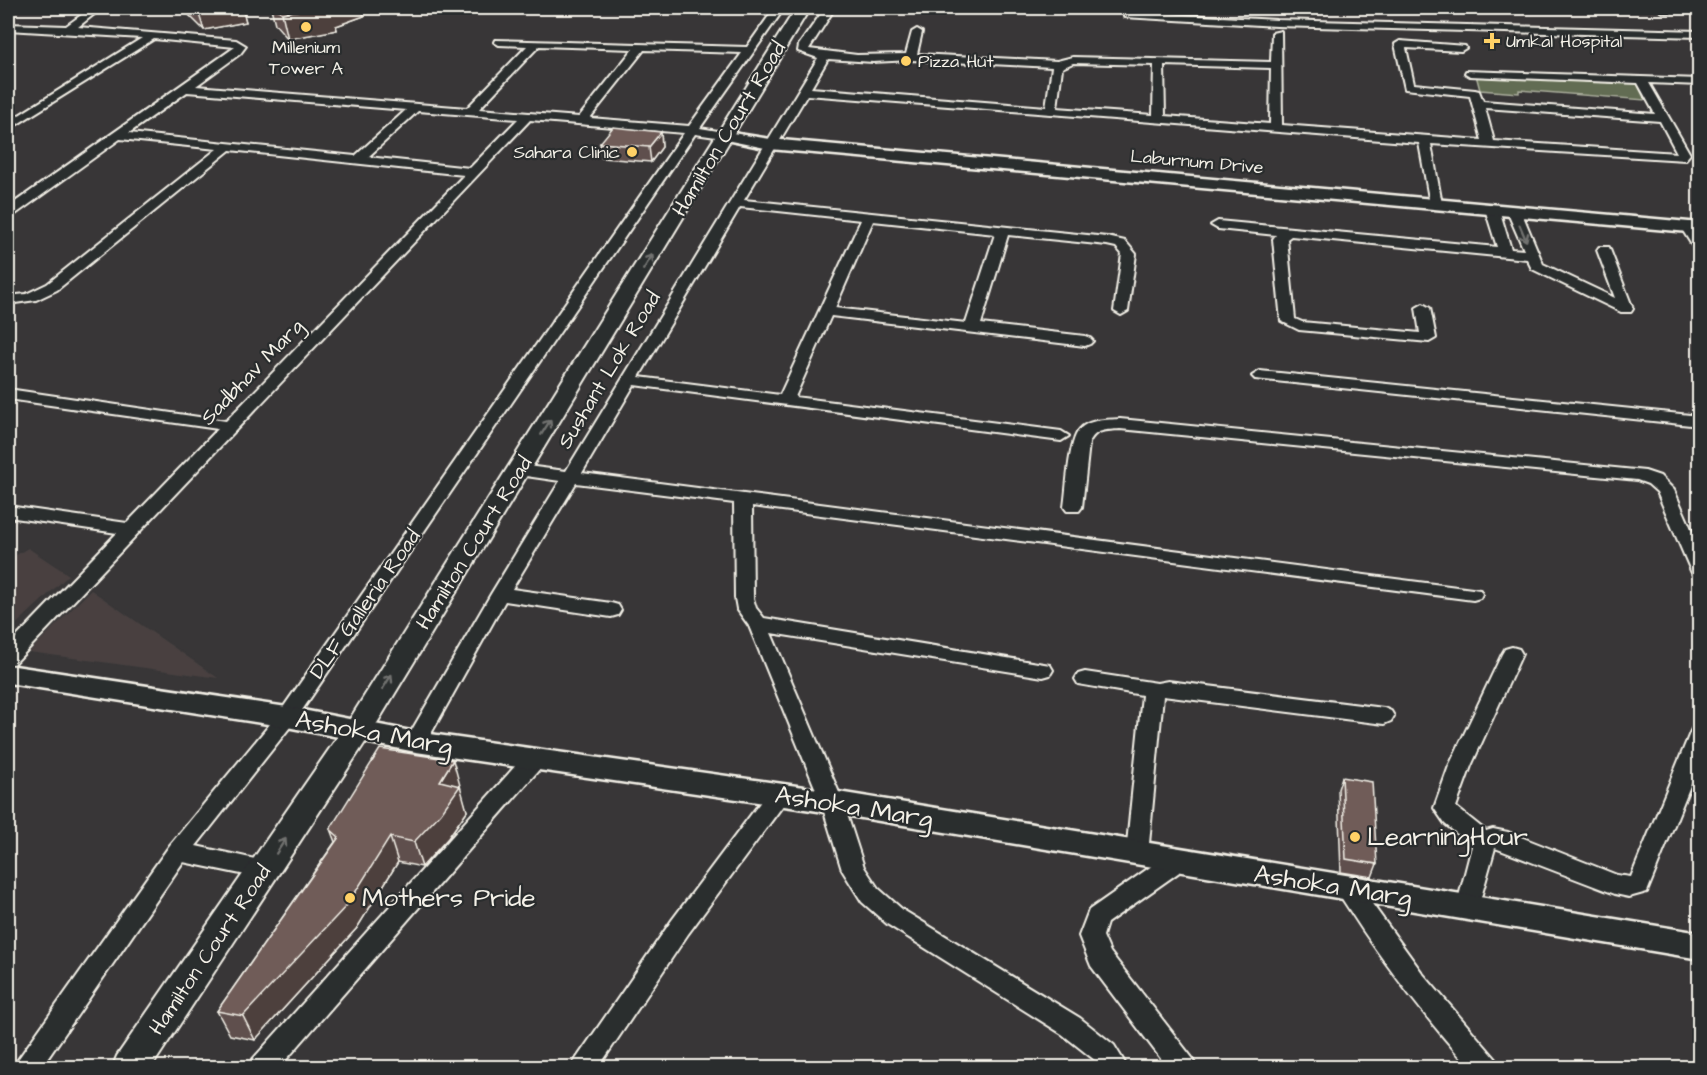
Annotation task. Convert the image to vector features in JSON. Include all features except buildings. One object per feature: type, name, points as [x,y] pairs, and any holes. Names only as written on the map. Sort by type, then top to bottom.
[{"type":"main road","points":[[1663,8],[1700,9]]},
{"type":"main road","name":"Hamilton Court Road","points":[[130,1068],[266,870],[358,730],[726,136],[794,10]]},
{"type":"street","points":[[69,29],[97,8]]},
{"type":"street","points":[[697,8],[794,10]]},
{"type":"street","points":[[830,8],[817,23],[803,51],[810,54],[901,59],[911,57],[1060,64],[1072,60],[1276,65]]},
{"type":"street","name":"DLF Galleria Road","points":[[25,1068],[178,852],[287,717],[748,50],[794,10]]},
{"type":"street","points":[[1128,15],[1276,24],[1700,34]]},
{"type":"street","points":[[1276,24],[1276,128]]},
{"type":"street","points":[[8,27],[153,35],[236,43],[241,46],[8,213]]},
{"type":"street","points":[[1455,28],[1489,143]]},
{"type":"street","points":[[911,57],[917,32]]},
{"type":"street","points":[[8,127],[153,35]]},
{"type":"street","points":[[500,42],[748,50]]},
{"type":"street","points":[[470,112],[536,43]]},
{"type":"street","points":[[1663,118],[1476,99],[1409,87],[1400,44],[1466,61],[1642,80],[1700,82]]},
{"type":"street","points":[[582,121],[641,46]]},
{"type":"street","name":"Sushant Lok Road","points":[[416,742],[628,380],[825,55]]},
{"type":"street","points":[[1159,62],[1159,119]]},
{"type":"street","points":[[1051,110],[1057,67],[1060,64]]},
{"type":"street","points":[[803,91],[1424,140],[1681,157],[1684,154],[1642,80]]},
{"type":"street","name":"Laburnum Drive","points":[[183,88],[692,130],[770,144],[1693,227]]},
{"type":"street","points":[[358,160],[416,107]]},
{"type":"street","name":"Sadbhav Marg","points":[[8,658],[527,116]]},
{"type":"street","points":[[115,135],[475,172]]},
{"type":"street","points":[[1424,140],[1436,204]]},
{"type":"street","points":[[8,300],[30,298],[52,287],[227,147]]},
{"type":"street","points":[[734,203],[1110,241],[1127,248],[1130,254],[1121,311]]},
{"type":"street","points":[[1492,209],[1505,252]]},
{"type":"street","points":[[1514,211],[1537,266],[1626,309],[1604,250]]},
{"type":"street","points":[[786,400],[869,216]]},
{"type":"street","points":[[1218,225],[1532,255]]},
{"type":"street","points":[[1693,227],[1700,247]]},
{"type":"street","points":[[972,328],[1003,230]]},
{"type":"street","points":[[1289,232],[1282,234],[1280,239],[1288,321],[1299,326],[1429,338],[1423,308]]},
{"type":"street","points":[[827,311],[1085,341]]},
{"type":"street","points":[[1260,376],[1700,421]]},
{"type":"street","points":[[628,380],[1061,436]]},
{"type":"street","points":[[8,394],[230,426]]},
{"type":"street","points":[[1073,507],[1082,443],[1086,432],[1098,426],[1120,424],[1639,475],[1654,480],[1665,490],[1700,572]]},
{"type":"street","points":[[519,470],[1473,594]]},
{"type":"street","points":[[743,499],[744,598],[747,609],[758,624],[832,801],[854,870],[870,895],[895,917],[1071,1026],[1105,1053],[1115,1068]]},
{"type":"street","points":[[8,511],[130,529]]},
{"type":"street","points":[[501,594],[611,610]]},
{"type":"street","points":[[758,624],[1042,670]]},
{"type":"street","points":[[1484,843],[1450,818],[1445,808],[1460,766],[1512,654]]},
{"type":"street","name":"Ashoka Marg","points":[[8,674],[287,717],[416,742],[832,801],[1349,890],[1700,946]]},
{"type":"street","points":[[1085,679],[1157,690],[1168,688],[1384,716]]},
{"type":"street","points":[[1137,854],[1152,696],[1157,690]]},
{"type":"street","points":[[1468,908],[1484,843],[1493,838],[1508,841],[1615,884],[1629,887],[1639,885],[1700,733]]},
{"type":"street","points":[[262,1068],[535,759]]},
{"type":"street","points":[[583,1068],[680,927],[779,794]]},
{"type":"street","points":[[178,852],[266,870]]},
{"type":"street","points":[[1177,861],[1097,917],[1091,936],[1100,958],[1184,1068]]},
{"type":"street","points":[[1349,890],[1366,918],[1459,1038],[1487,1068]]},
{"type":"shaded area","points":[[1407,8],[1699,8],[1700,13],[1497,9]]},
{"type":"shaded area","points":[[28,548],[69,575],[8,632],[8,560]]},
{"type":"shaded area","points":[[91,590],[218,678],[29,652]]},
{"type":"green space","points":[[1476,75],[1636,81],[1645,100],[1519,90],[1519,93],[1480,90]]},
{"type":"place","name":"Millenium Tower A","points":[[306,27]]},
{"type":"place","name":"Umkal Hospital","points":[[1492,41]]},
{"type":"place","name":"Pizza Hut","points":[[906,61]]},
{"type":"place","name":"Sahara Clinic","points":[[632,152]]},
{"type":"place","name":"LearningHour","points":[[1355,837]]},
{"type":"place","name":"Mothers Pride","points":[[350,898]]}]
